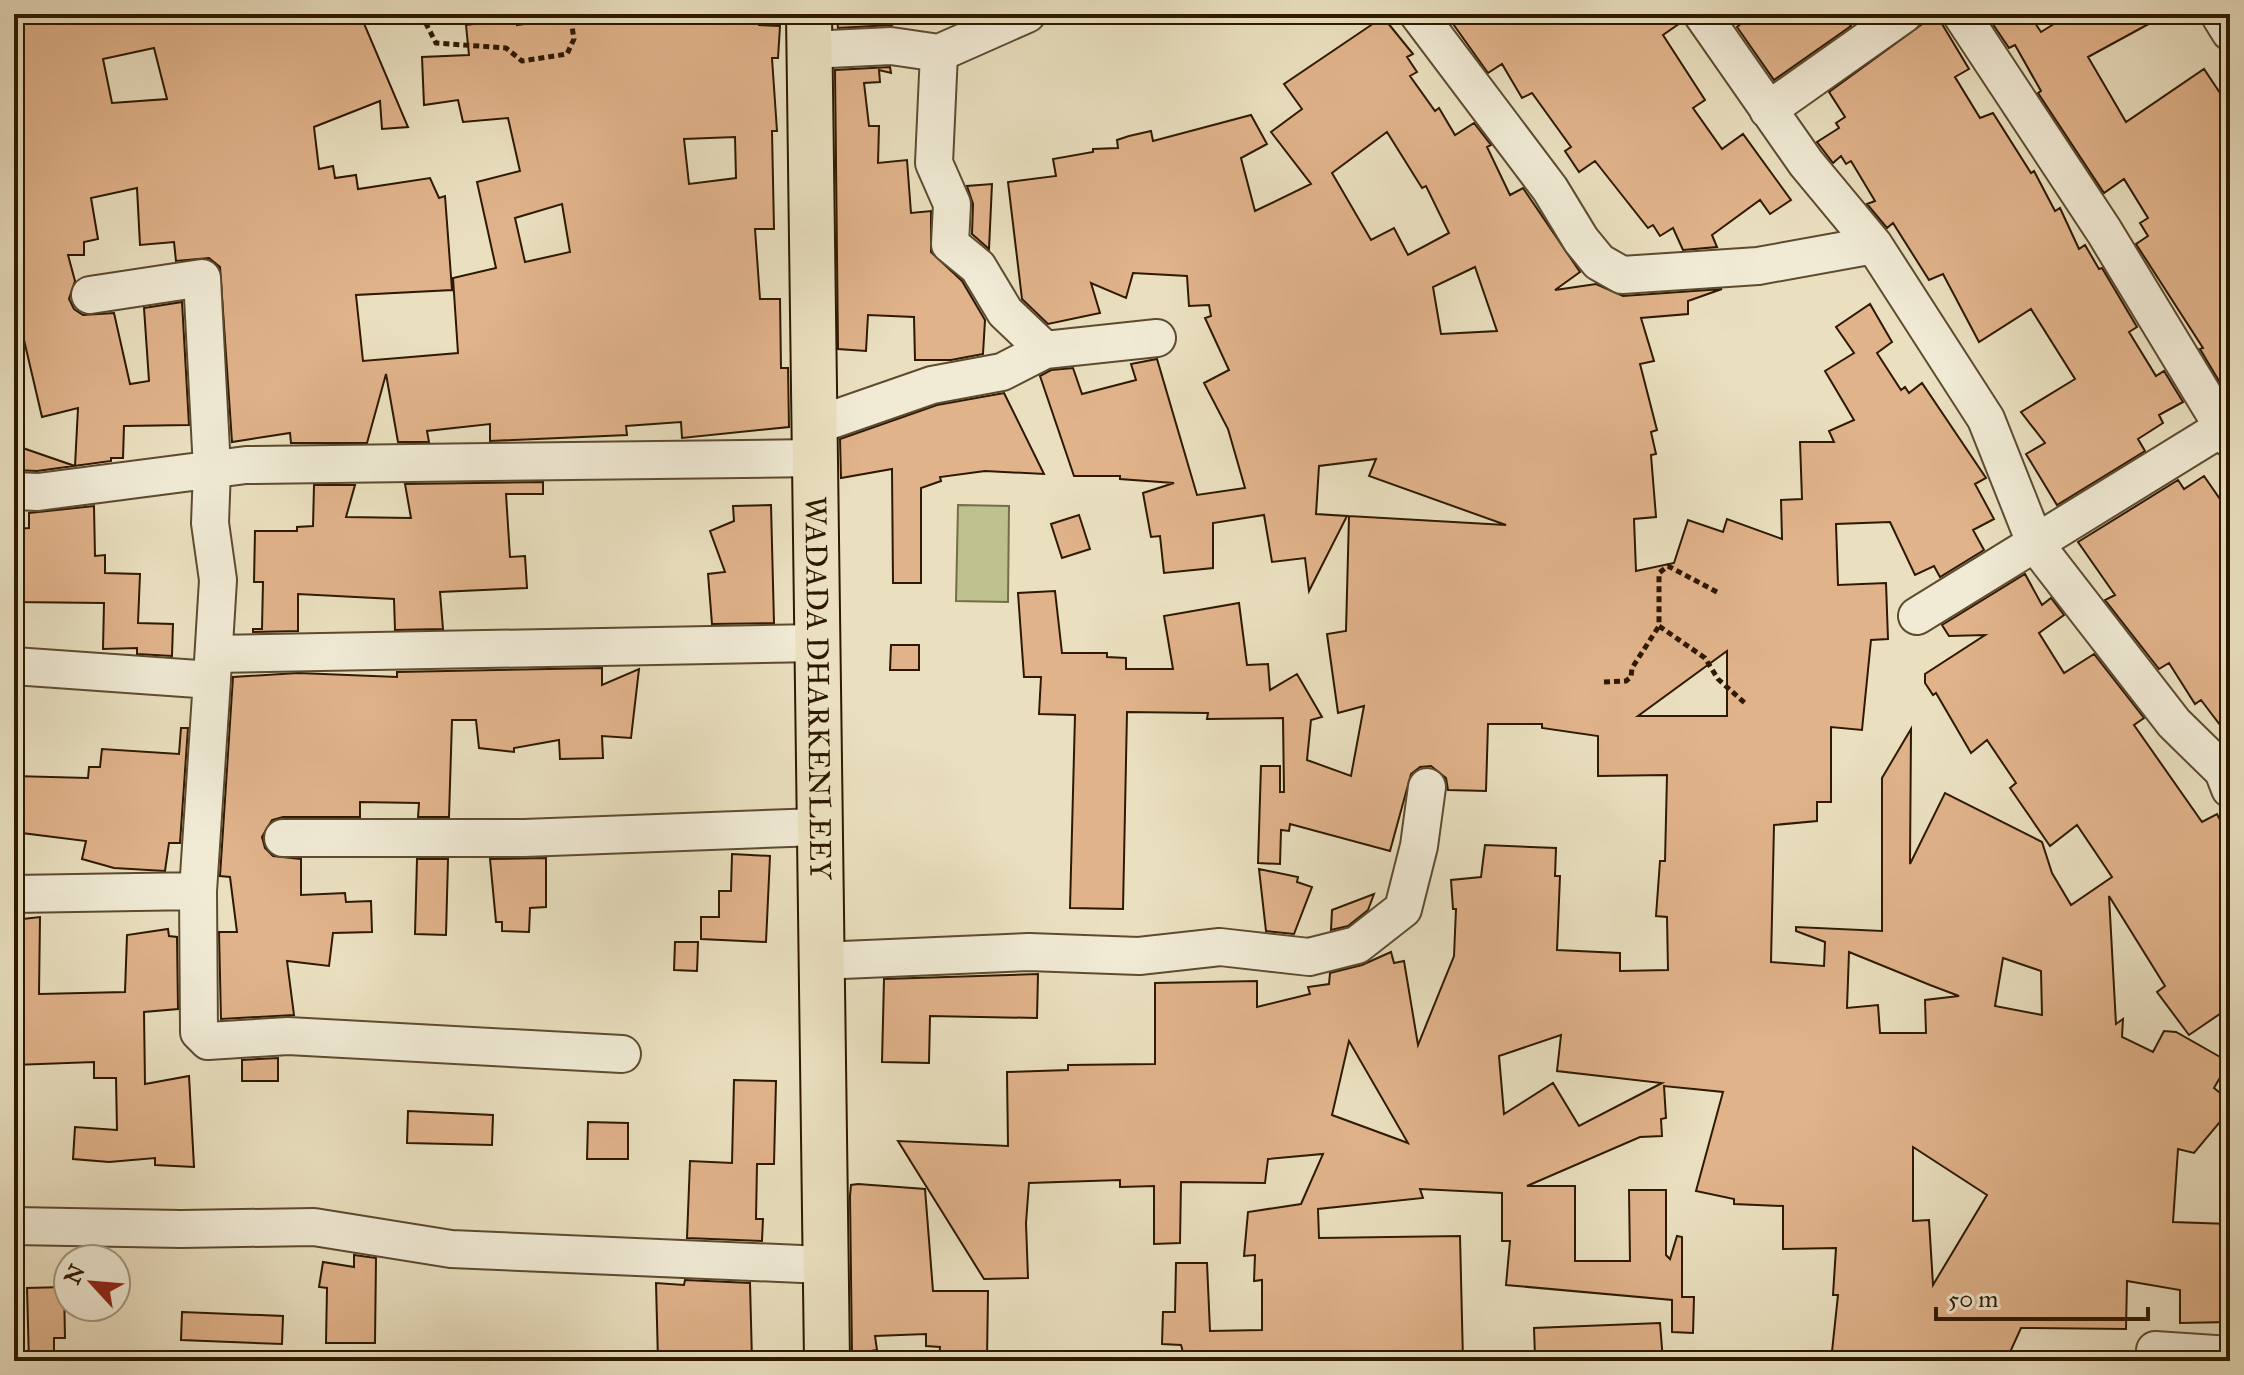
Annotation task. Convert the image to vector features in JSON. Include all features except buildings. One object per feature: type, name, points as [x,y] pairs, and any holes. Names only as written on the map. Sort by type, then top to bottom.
[{"type":"main road","name":"WADADA DHARKENLEEY","points":[[809,32],[819,961],[827,1361]]},
{"type":"street","points":[[809,32],[939,53],[1027,14]]},
{"type":"street","points":[[1418,14],[1550,189],[1581,240],[1599,262],[1622,275],[1758,266],[1874,245]]},
{"type":"street","points":[[1702,14],[1768,110],[1874,245],[1986,419],[2036,545],[2174,723],[2223,771],[2230,789]]},
{"type":"street","points":[[1768,110],[1904,14]]},
{"type":"street","points":[[1917,616],[2227,430],[2104,231],[1961,14]]},
{"type":"street","points":[[2219,14],[2230,32]]},
{"type":"street","points":[[939,53],[934,163],[952,204],[950,244],[978,267],[1005,312],[1045,350]]},
{"type":"street","points":[[90,295],[202,278],[212,469],[210,523],[218,580],[198,891],[199,1032],[208,1041],[288,1036],[622,1054]]},
{"type":"street","points":[[14,491],[38,492],[212,469],[815,442],[932,385],[1002,372],[1045,350],[1157,338]]},
{"type":"street","points":[[14,666],[213,667],[817,643]]},
{"type":"street","points":[[819,961],[1029,952],[1139,956],[1220,947],[1309,957],[1357,945],[1403,909],[1419,846],[1427,787]]},
{"type":"street","points":[[283,838],[524,838],[818,827]]},
{"type":"street","points":[[14,894],[198,891]]},
{"type":"street","points":[[14,1226],[181,1229],[314,1227],[451,1249],[824,1265]]},
{"type":"street","points":[[2155,1350],[2230,1355]]},
{"type":"path","points":[[421,14],[436,43],[506,48],[522,61],[567,54],[574,39],[570,14]]},
{"type":"path","points":[[1604,682],[1626,681],[1631,677],[1632,668],[1659,626],[1659,573],[1668,566],[1717,592]]},
{"type":"path","points":[[1659,626],[1705,658],[1718,679],[1747,705]]},
{"type":"green space","points":[[958,505],[1009,506],[1008,602],[956,601]]}]
